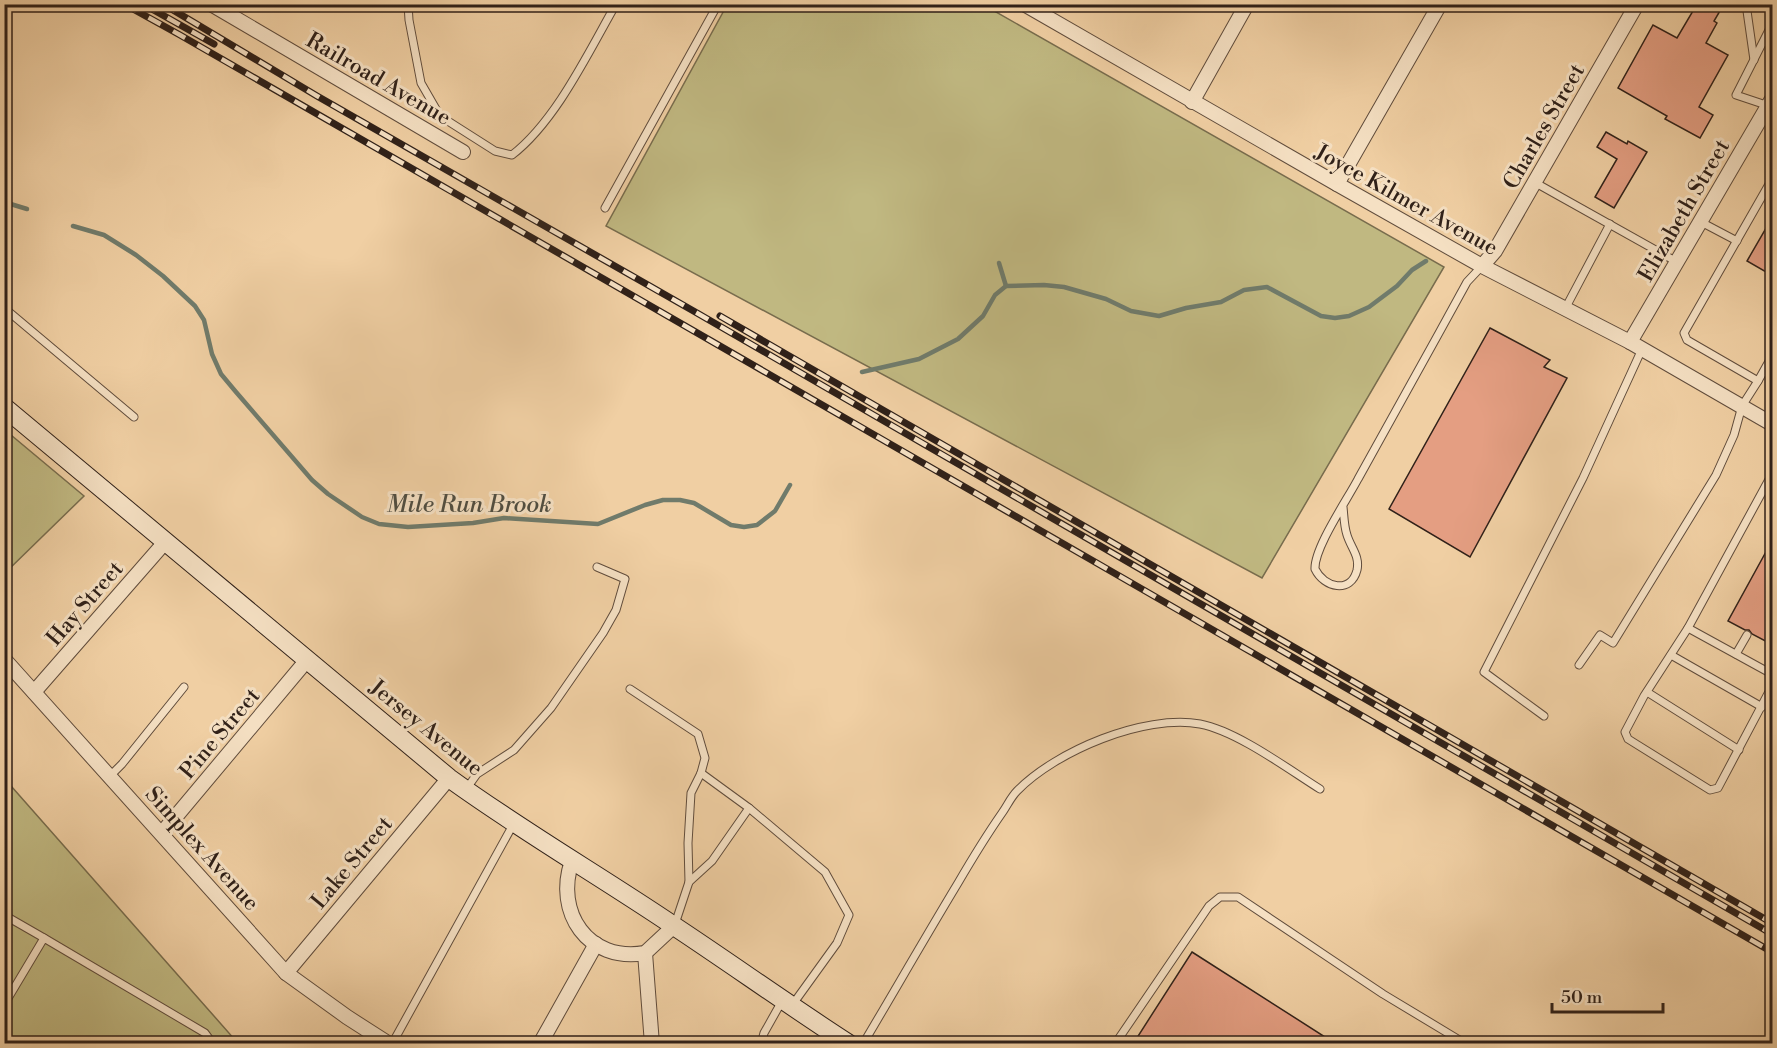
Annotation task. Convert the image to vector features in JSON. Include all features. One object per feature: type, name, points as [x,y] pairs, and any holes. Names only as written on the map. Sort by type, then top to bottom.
[{"type":"street","name":"Railroad Avenue","points":[[211,4],[463,152]]},
{"type":"street","name":"Joyce Kilmer Avenue","points":[[1024,4],[1050,11],[1192,102],[1482,266],[1636,346],[1773,424]]},
{"type":"street","points":[[1192,102],[1247,4]]},
{"type":"street","points":[[1336,184],[1440,4]]},
{"type":"street","name":"Charles Street","points":[[1482,266],[1495,251],[1637,4]]},
{"type":"street","name":"Elizabeth Street","points":[[1636,346],[1677,262],[1771,102]]},
{"type":"street","name":"Jersey Avenue","points":[[4,407],[449,778],[514,824],[674,926],[849,1044]]},
{"type":"street","name":"Hay Street","points":[[34,692],[166,541]]},
{"type":"street","name":"Simplex Avenue","points":[[4,659],[286,973],[347,1017],[391,1044]]},
{"type":"street","name":"Pine Street","points":[[162,833],[307,660]]},
{"type":"street","name":"Lake Street","points":[[286,973],[449,778]]},
{"type":"street","points":[[572,861],[566,891],[569,910],[579,928],[596,944],[618,953],[645,953],[674,926]]},
{"type":"street","points":[[540,1044],[596,944]]},
{"type":"street","points":[[645,953],[652,1044]]},
{"type":"lane","points":[[408,4],[421,82],[440,116],[495,151],[512,155],[527,144],[546,122],[616,4]]},
{"type":"lane","points":[[605,208],[718,4]]},
{"type":"lane","points":[[1746,4],[1754,60]]},
{"type":"lane","points":[[1771,102],[1736,95],[1773,24]]},
{"type":"lane","points":[[1758,381],[1687,340],[1684,333],[1773,179]]},
{"type":"lane","points":[[1534,182],[1677,262]]},
{"type":"lane","points":[[1701,222],[1737,241]]},
{"type":"lane","points":[[1565,309],[1610,224]]},
{"type":"lane","points":[[1342,507],[1347,534],[1357,557],[1356,572],[1353,580],[1347,584],[1331,585],[1318,577],[1315,561],[1342,507],[1467,282],[1482,266]]},
{"type":"lane","points":[[4,318],[9,312],[134,417]]},
{"type":"lane","points":[[1544,716],[1484,672],[1583,478],[1636,346]]},
{"type":"lane","points":[[1579,665],[1600,635],[1613,643],[1716,474],[1734,435],[1742,406],[1773,356]]},
{"type":"lane","points":[[1773,474],[1688,628],[1647,692],[1625,732],[1628,739],[1710,790],[1718,788],[1773,686]]},
{"type":"lane","points":[[466,790],[477,774],[514,750],[531,732],[551,708],[603,633],[616,610],[624,579],[597,567]]},
{"type":"lane","points":[[1688,628],[1772,674]]},
{"type":"lane","points":[[1736,654],[1747,635]]},
{"type":"lane","points":[[1671,655],[1762,707]]},
{"type":"lane","points":[[110,776],[184,687]]},
{"type":"lane","points":[[630,689],[698,734],[705,758],[701,773],[691,793],[688,843],[689,882],[674,926]]},
{"type":"lane","points":[[1647,692],[1739,750]]},
{"type":"lane","points":[[863,1044],[980,844],[1016,792],[1042,771],[1069,755],[1097,740],[1130,730],[1174,724],[1200,724],[1221,731],[1261,751],[1320,789]]},
{"type":"lane","points":[[701,773],[749,808],[825,872],[849,915],[837,943],[764,1033],[760,1044]]},
{"type":"lane","points":[[689,882],[712,861],[749,808]]},
{"type":"lane","points":[[391,1044],[514,824]]},
{"type":"lane","points":[[1114,1044],[1209,906],[1220,897],[1238,897],[1383,994],[1466,1044]]},
{"type":"lane","points":[[4,915],[206,1033],[213,1044]]},
{"type":"lane","points":[[4,1005],[44,938]]},
{"type":"shaded area","points":[[982,4],[1444,267],[1262,578],[606,226],[727,5]]},
{"type":"shaded area","points":[[5,430],[84,496],[5,573]]},
{"type":"shaded area","points":[[4,778],[236,1041],[235,1043],[5,1043]]},
{"type":"building","points":[[1697,4],[1724,4],[1714,21],[1717,23],[1706,43],[1728,55],[1699,107],[1713,115],[1700,138],[1665,119],[1667,116],[1618,88],[1653,25],[1677,38]]},
{"type":"building","points":[[1606,132],[1647,152],[1614,208],[1595,197],[1617,159],[1597,147]]},
{"type":"building","points":[[1773,216],[1773,276],[1747,261]]},
{"type":"building","points":[[1490,328],[1550,360],[1544,367],[1567,378],[1470,557],[1389,509]]},
{"type":"building","points":[[1773,539],[1773,645],[1752,634],[1749,630],[1728,621]]},
{"type":"building","points":[[1192,952],[1336,1044],[1133,1044]]},
{"type":"waterway","name":"Mile Run Brook","points":[[4,202],[27,209]]},
{"type":"waterway","name":"Mile Run Brook","points":[[73,226],[104,235],[136,255],[195,306],[204,320],[212,354],[221,374],[236,392],[312,480],[362,517],[379,524],[408,527],[473,523],[504,518],[598,524],[645,505],[663,500],[680,500],[694,503],[731,525],[744,527],[757,525],[775,511],[790,485]]},
{"type":"waterway","name":"Mile Run Brook","points":[[862,372],[919,359],[958,339],[983,316],[995,295],[1006,286],[1064,287],[1106,299],[1131,311],[1159,316],[1186,308],[1221,302],[1244,290],[1267,287],[1321,316],[1335,318],[1349,316],[1369,307],[1426,261]]},
{"type":"waterway","points":[[999,263],[1006,286]]},
{"type":"railway","points":[[124,4],[1772,952]]},
{"type":"railway","points":[[143,4],[214,44]]},
{"type":"railway","points":[[163,4],[317,96],[1772,934]]},
{"type":"railway","points":[[720,316],[1772,923]]}]
